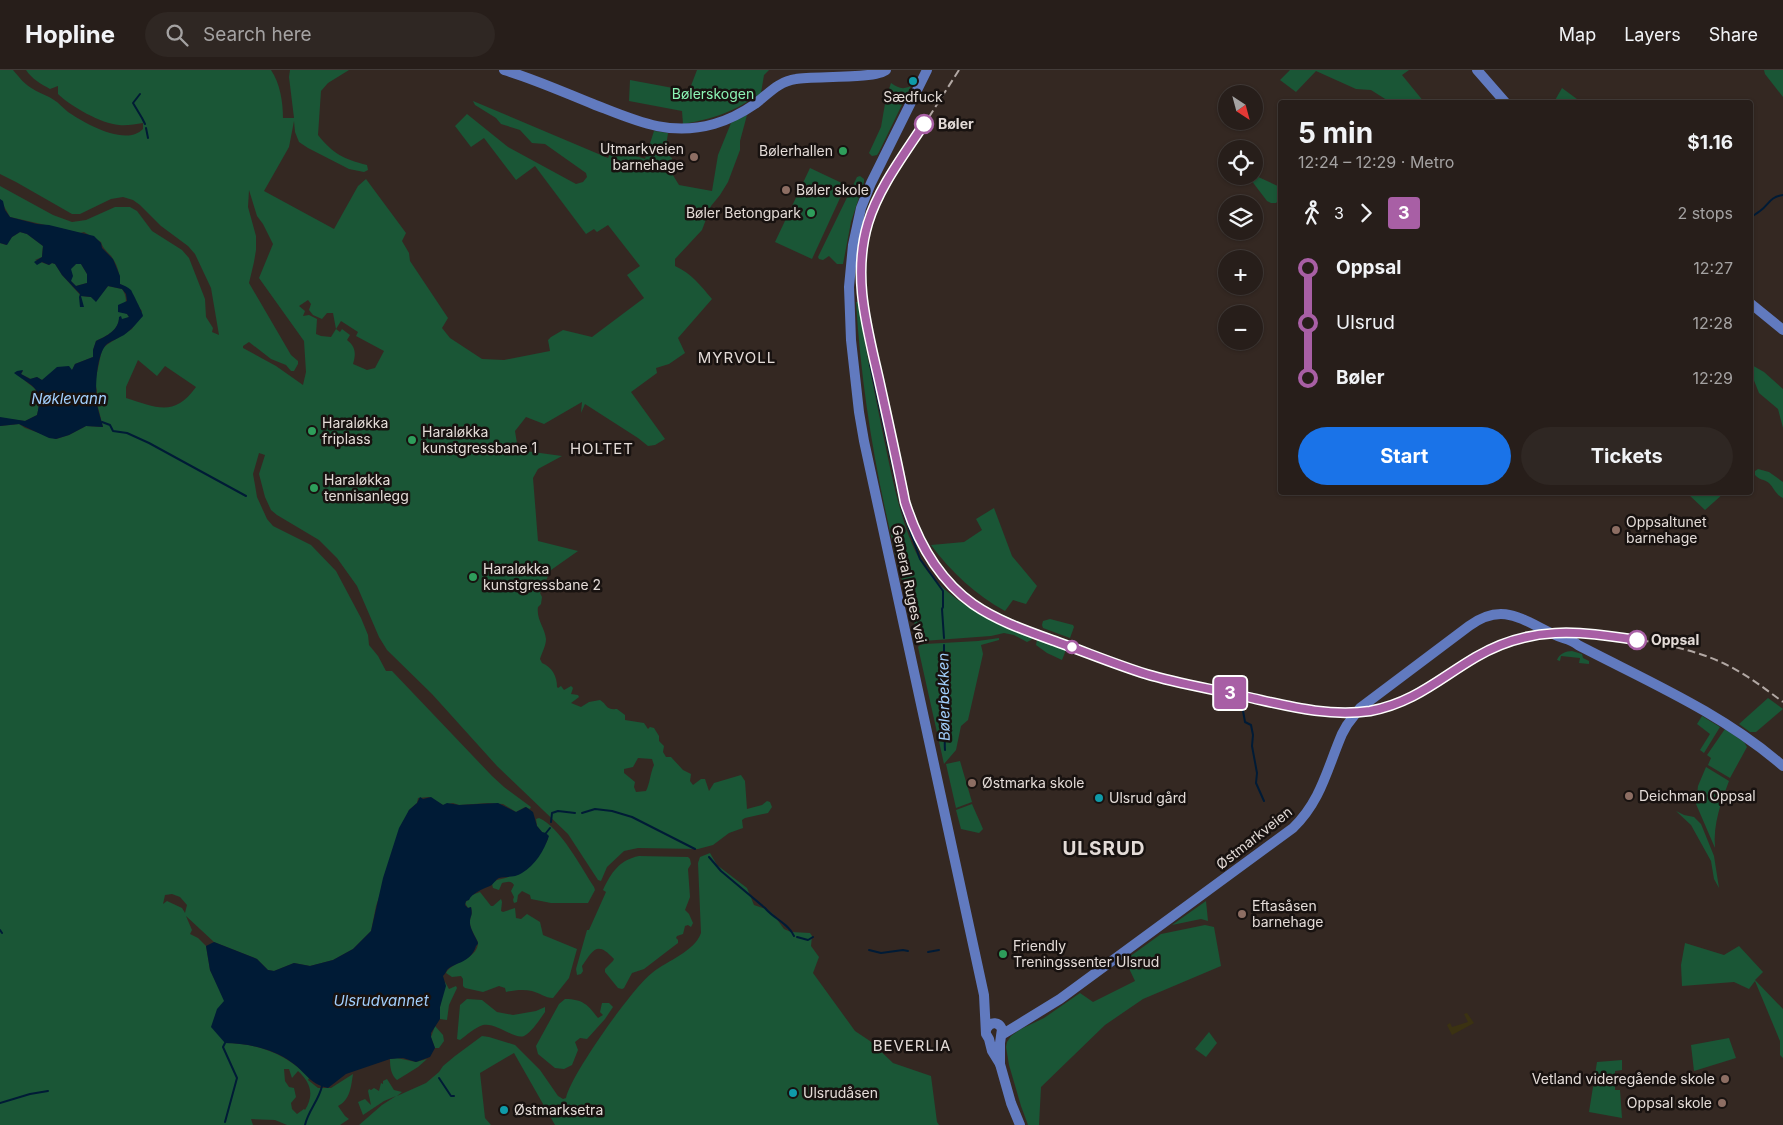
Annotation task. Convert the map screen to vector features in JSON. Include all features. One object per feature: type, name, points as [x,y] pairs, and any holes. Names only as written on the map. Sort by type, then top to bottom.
[{"type":"street","points":[[504,70],[635,121],[652,126],[675,128],[702,126],[730,118],[752,106],[783,82],[875,74],[883,73],[886,70]]},
{"type":"street","name":"General Ruges vei","points":[[927,70],[873,179],[858,220],[850,276],[852,340],[858,406],[864,441],[984,994],[992,1052],[1000,1064]]},
{"type":"street","points":[[1477,70],[1503,100]]},
{"type":"street","points":[[1753,305],[1783,330]]},
{"type":"street","name":"Østmarkveien","points":[[1000,1030],[1018,1020],[1025,1020],[1060,999],[1293,828],[1307,813],[1316,799],[1342,734],[1356,713],[1478,619],[1499,613],[1514,615],[1562,638],[1568,644],[1578,644],[1710,712],[1751,740],[1783,766]]},
{"type":"street","name":"General Ruges vei","points":[[984,994],[1000,1030]]},
{"type":"street","points":[[991,1024],[1000,1030],[996,1040],[988,1033],[991,1024]]},
{"type":"street","points":[[1000,1030],[1000,1064],[1011,1103],[1020,1125]]},
{"type":"green space","points":[[0,70],[13,70],[27,85],[51,98],[84,122],[105,131],[126,135],[136,134],[143,129],[143,123],[119,125],[95,118],[63,99],[58,94],[58,86],[50,89],[34,79],[26,70],[271,70],[277,81],[280,93],[283,118],[294,118],[289,77],[290,70],[349,70],[328,83],[321,91],[318,135],[334,151],[345,158],[367,165],[368,170],[364,172],[349,169],[308,148],[299,142],[295,132],[294,121],[289,147],[264,191],[334,229],[358,186],[366,179],[406,233],[402,241],[409,253],[410,261],[448,318],[442,328],[450,338],[482,359],[504,360],[550,351],[548,340],[563,330],[592,337],[644,298],[627,275],[640,266],[608,225],[597,232],[594,229],[586,234],[535,166],[516,180],[484,138],[471,147],[455,126],[467,114],[508,147],[576,184],[583,182],[587,177],[586,173],[545,144],[532,143],[520,130],[501,124],[496,118],[475,105],[473,101],[608,158],[613,148],[645,159],[654,131],[668,133],[665,153],[672,158],[671,172],[679,185],[712,191],[718,155],[731,123],[747,115],[740,141],[740,150],[728,182],[711,206],[702,230],[675,259],[675,266],[691,276],[712,299],[678,338],[685,353],[669,364],[656,368],[657,373],[631,392],[665,439],[655,445],[648,446],[585,404],[581,413],[582,402],[544,424],[526,417],[515,431],[518,450],[562,456],[538,469],[533,478],[538,541],[578,551],[551,570],[540,593],[542,597],[541,604],[538,607],[538,616],[546,639],[540,659],[553,672],[557,687],[561,686],[564,690],[571,686],[573,688],[571,694],[578,695],[579,697],[571,703],[581,707],[589,702],[600,700],[608,708],[617,709],[625,715],[625,720],[644,723],[648,729],[650,727],[654,728],[659,736],[659,741],[664,746],[663,752],[666,757],[671,757],[683,770],[691,774],[690,781],[693,785],[701,779],[705,779],[709,791],[714,783],[741,775],[745,781],[747,809],[762,805],[767,801],[770,802],[772,807],[768,813],[745,818],[742,820],[743,828],[729,833],[713,845],[698,849],[638,848],[624,851],[607,867],[601,881],[598,880],[568,834],[497,766],[432,694],[387,650],[379,637],[357,586],[337,558],[319,540],[271,510],[265,497],[259,474],[265,455],[259,453],[253,474],[257,497],[267,519],[273,526],[311,545],[336,571],[361,618],[368,635],[369,645],[378,656],[386,671],[392,671],[492,776],[531,807],[530,809],[525,807],[516,812],[503,804],[459,805],[453,803],[443,805],[429,797],[418,798],[417,803],[409,810],[376,906],[371,931],[353,949],[333,960],[310,966],[294,963],[274,971],[268,970],[257,959],[214,942],[186,916],[192,930],[190,934],[198,938],[206,946],[210,970],[225,1001],[225,1043],[248,1045],[281,1056],[301,1070],[309,1078],[308,1080],[318,1088],[331,1088],[353,1074],[351,1088],[347,1097],[338,1106],[349,1119],[340,1125],[287,1125],[275,1120],[251,1119],[253,1125],[0,1125],[0,426],[19,424],[56,439],[86,426],[103,427],[97,403],[95,382],[103,348],[132,329],[142,311],[131,292],[120,284],[116,265],[101,242],[84,232],[80,233],[10,217],[0,199],[0,186],[53,215],[72,222],[86,220],[115,207],[130,207],[137,211],[152,231],[182,250],[189,258],[205,299],[206,317],[213,328],[212,332],[219,335],[211,288],[195,254],[188,246],[161,226],[140,205],[133,200],[123,197],[111,199],[80,214],[72,214],[0,174]],"holes":[[[249,190],[257,216],[273,244],[259,278],[304,341],[306,372],[303,385],[276,366],[243,348],[249,342],[271,359],[286,365],[291,371],[294,371],[298,364],[298,361],[291,355],[249,283],[256,250],[256,236],[248,207]],[[308,300],[311,304],[309,310],[313,315],[322,319],[327,313],[333,313],[336,329],[331,337],[316,334],[317,319],[309,315],[303,316],[305,311],[299,306]],[[341,321],[358,332],[356,336],[384,351],[375,368],[367,370],[353,364],[354,351],[352,345],[347,340],[350,335],[342,329],[340,332],[336,329]],[[138,360],[157,376],[165,366],[196,387],[180,403],[164,408],[126,398],[126,387]],[[638,758],[652,759],[654,765],[646,791],[636,792],[635,782],[624,773],[624,769],[633,767]],[[172,894],[180,897],[187,905],[185,913],[182,908],[167,901],[163,904],[165,895]],[[284,1069],[289,1069],[292,1078],[298,1071],[306,1079],[310,1089],[310,1099],[305,1110],[297,1114],[292,1109],[291,1103],[296,1097],[294,1088],[289,1087],[285,1081]]]},
{"type":"green space","name":"Bølerskogen","points":[[697,70],[769,70],[764,75],[761,93],[733,109],[714,117],[694,122],[683,124],[682,111],[629,101],[630,80],[689,91]]},
{"type":"green space","points":[[1290,70],[1409,70],[1402,75],[1422,100],[1387,100],[1371,90],[1356,89],[1316,71],[1296,92],[1280,80]]},
{"type":"green space","points":[[1764,70],[1783,70],[1783,97],[1765,74]]},
{"type":"green space","points":[[891,83],[901,88],[911,86],[879,152],[877,155],[872,156],[869,153],[881,127],[886,98]]},
{"type":"green space","points":[[1562,88],[1578,100],[1555,100]]},
{"type":"green space","name":"Bøler Betongpark","points":[[810,168],[846,185],[812,259],[775,242]]},
{"type":"green space","points":[[860,176],[864,179],[864,182],[851,222],[843,264],[837,264],[829,256],[823,260],[819,259],[818,257],[857,177]]},
{"type":"green space","points":[[1263,179],[1278,186],[1278,201],[1276,203],[1267,201],[1255,185],[1263,185]]},
{"type":"green space","points":[[20,232],[27,234],[43,246],[42,257],[35,260],[49,265],[55,264],[62,275],[81,296],[91,297],[96,301],[108,286],[122,289],[126,300],[123,312],[129,317],[119,319],[114,330],[96,341],[93,357],[75,364],[72,370],[48,376],[42,380],[37,377],[31,379],[21,374],[23,371],[17,371],[34,388],[39,397],[37,415],[25,421],[0,418],[0,243],[6,245],[12,237]]},
{"type":"green space","points":[[76,264],[81,264],[87,274],[87,283],[76,286],[71,281],[70,269]]},
{"type":"green space","points":[[856,302],[858,302],[870,371],[895,490],[912,544],[928,572],[950,594],[989,619],[1032,638],[1031,640],[1027,642],[1014,635],[1004,633],[991,636],[923,641],[917,639],[913,616],[906,595],[880,486],[863,376]]},
{"type":"green space","points":[[1753,366],[1764,372],[1783,389],[1783,428],[1778,409],[1759,393],[1753,378]]},
{"type":"green space","points":[[1758,469],[1769,472],[1783,482],[1783,498],[1769,483],[1755,475],[1755,471]]},
{"type":"green space","points":[[1689,495],[1722,495],[1705,510]]},
{"type":"green space","points":[[994,508],[1012,556],[1037,586],[1026,604],[1013,600],[1005,611],[984,598],[965,582],[931,545],[964,542],[982,530],[976,519]]},
{"type":"green space","points":[[1050,619],[1073,625],[1070,638],[1043,628],[1043,621]]},
{"type":"green space","points":[[999,638],[999,640],[981,645],[983,654],[968,720],[961,726],[956,750],[944,764],[918,647],[925,644]]},
{"type":"green space","points":[[1037,640],[1066,650],[1062,660],[1036,645]]},
{"type":"green space","points":[[1572,651],[1582,654],[1583,658],[1589,661],[1589,664],[1579,663],[1580,658],[1561,656],[1560,661],[1557,660],[1563,653]]},
{"type":"green space","points":[[1768,698],[1783,709],[1756,732],[1750,732],[1739,724]]},
{"type":"green space","points":[[1702,716],[1720,727],[1704,753],[1700,750],[1710,734],[1697,724]]},
{"type":"green space","points":[[1725,729],[1744,742],[1747,747],[1730,778],[1708,765],[1711,758],[1707,755]]},
{"type":"green space","points":[[960,761],[972,802],[956,808],[946,764]]},
{"type":"green space","points":[[1706,767],[1729,781],[1716,822],[1715,848],[1696,804],[1698,786]]},
{"type":"green space","points":[[972,804],[983,829],[979,833],[961,829],[956,810]]},
{"type":"green space","points":[[1676,811],[1694,817],[1701,824],[1714,856],[1719,888],[1714,879],[1711,861],[1691,825]]},
{"type":"green space","points":[[539,818],[555,830],[594,887],[595,890],[588,903],[551,903],[531,899],[530,895],[522,891],[518,895],[517,902],[514,903],[511,891],[514,885],[512,882],[502,883],[499,890],[493,888],[492,884],[494,882],[508,877],[521,869],[545,844],[548,839],[537,826],[536,819]]},
{"type":"green space","points":[[710,853],[717,865],[747,888],[754,905],[773,914],[784,929],[791,932],[810,933],[812,936],[811,946],[819,957],[813,973],[855,1031],[870,1041],[893,1063],[931,1076],[939,1125],[555,1125],[514,1053],[480,1073],[485,1118],[491,1125],[359,1125],[382,1105],[396,1096],[384,1101],[363,1115],[358,1102],[365,1099],[371,1105],[369,1089],[374,1088],[379,1091],[381,1083],[383,1084],[383,1081],[387,1079],[394,1090],[402,1092],[397,1096],[426,1083],[443,1066],[482,1036],[515,1045],[540,1070],[558,1096],[563,1099],[566,1098],[578,1071],[603,1032],[631,995],[658,968],[687,951],[698,940],[701,933],[698,863],[700,857]]},
{"type":"green space","points":[[639,856],[688,857],[690,859],[691,864],[688,869],[690,897],[685,910],[693,923],[691,927],[685,926],[683,934],[676,938],[678,943],[644,969],[632,973],[622,989],[618,988],[605,972],[605,969],[614,959],[603,950],[596,949],[592,952],[582,966],[583,971],[577,975],[576,969],[587,930],[589,930],[606,892],[603,890],[606,884],[616,868],[626,861]]},
{"type":"green space","points":[[480,892],[491,906],[501,899],[501,911],[515,908],[516,918],[521,919],[527,914],[540,922],[543,935],[577,949],[569,978],[553,998],[529,990],[506,992],[505,988],[499,986],[483,992],[465,988],[461,976],[452,977],[446,973],[477,949],[478,941],[470,925],[471,907],[468,908],[465,903],[472,895]]},
{"type":"green space","points":[[1206,901],[1208,921],[1201,919],[1172,925]]},
{"type":"green space","points":[[1205,925],[1214,927],[1221,966],[1143,999],[1105,1025],[1041,1087],[1039,1125],[1028,1125],[1009,1065],[1006,1047],[1011,1036],[1044,1018],[1080,993],[1093,1002],[1135,981],[1125,960],[1161,934]]},
{"type":"green space","points":[[1685,943],[1724,955],[1739,946],[1763,972],[1755,980],[1783,1009],[1783,1058],[1780,1055],[1780,1041],[1755,981],[1749,989],[1734,982],[1682,986],[1681,965]]},
{"type":"green space","points":[[445,982],[449,989],[456,986],[457,988],[449,1005],[447,1020],[440,1019],[440,1007]]},
{"type":"green space","points":[[467,999],[482,1000],[497,1012],[513,1015],[536,1011],[545,1007],[545,1012],[533,1028],[524,1036],[516,1036],[494,1026],[483,1025],[460,1040],[457,1039],[460,1005]]},
{"type":"green space","points":[[565,999],[581,1002],[598,1018],[603,1015],[600,1012],[602,1003],[609,1003],[613,1007],[587,1039],[580,1038],[575,1042],[578,1050],[572,1065],[564,1069],[555,1068],[538,1054],[536,1046],[559,1004]]},
{"type":"green space","points":[[435,1026],[443,1035],[444,1041],[439,1048],[435,1048],[431,1037]]},
{"type":"green space","points":[[1209,1032],[1217,1043],[1206,1057],[1195,1049]]},
{"type":"green space","points":[[1729,1038],[1736,1058],[1694,1071],[1691,1045]]},
{"type":"green space","points":[[397,1058],[416,1062],[427,1059],[397,1080],[391,1071],[390,1059]]},
{"type":"green space","points":[[1622,1060],[1622,1070],[1615,1071],[1615,1090],[1620,1090],[1622,1118],[1589,1112],[1597,1062]]},
{"type":"sand","points":[[1467,1013],[1474,1023],[1452,1035],[1447,1025],[1450,1023],[1452,1027],[1468,1022],[1464,1014]]},
{"type":"water","name":"Nøklevann","points":[[0,199],[3,201],[5,210],[10,217],[94,236],[113,259],[120,276],[120,284],[131,290],[143,316],[124,335],[107,344],[103,349],[98,364],[96,398],[103,427],[86,426],[56,439],[49,438],[19,424],[0,426],[0,417],[25,421],[37,415],[39,405],[38,393],[35,388],[14,373],[23,370],[21,374],[30,379],[37,377],[42,380],[57,367],[69,366],[72,370],[75,364],[93,357],[96,341],[115,329],[119,317],[121,316],[122,319],[129,317],[127,314],[118,312],[118,305],[127,301],[126,294],[122,289],[108,286],[96,302],[91,297],[81,296],[84,307],[80,307],[80,294],[62,275],[55,264],[49,265],[42,262],[37,265],[34,262],[42,257],[43,246],[27,234],[20,232],[12,237],[7,245],[0,243]],"holes":[[[76,264],[81,264],[87,274],[87,283],[76,286],[71,281],[73,276],[71,269]]]},
{"type":"water","name":"Ulsrudvannet","points":[[420,797],[423,799],[431,797],[443,805],[447,803],[459,805],[498,803],[516,812],[526,807],[533,812],[537,826],[549,836],[538,857],[527,870],[516,876],[499,878],[466,901],[465,905],[468,908],[471,907],[470,925],[478,943],[474,952],[467,959],[450,967],[443,976],[446,986],[440,1007],[440,1019],[431,1033],[435,1048],[430,1057],[416,1062],[403,1058],[390,1059],[346,1074],[328,1088],[316,1083],[284,1057],[268,1050],[242,1044],[225,1043],[211,1027],[217,1009],[224,1001],[210,970],[206,946],[214,942],[257,959],[268,970],[274,971],[294,963],[310,966],[333,960],[353,949],[371,931],[383,878],[399,828],[409,810],[417,803]]},
{"type":"waterway","points":[[140,94],[133,103],[145,124]]},
{"type":"waterway","points":[[146,128],[148,138]]},
{"type":"waterway","points":[[1753,216],[1772,199],[1783,195]]},
{"type":"waterway","name":"Bølerbekken","points":[[870,364],[902,509],[920,559],[943,591],[944,638]]},
{"type":"waterway","points":[[102,422],[110,425],[113,431],[127,433],[149,443],[246,496]]},
{"type":"waterway","name":"Bølerbekken","points":[[944,645],[945,750]]},
{"type":"waterway","points":[[1242,705],[1245,722],[1251,725],[1253,735],[1252,746],[1257,773],[1256,783],[1264,801]]},
{"type":"waterway","points":[[582,813],[595,809],[612,811],[632,817],[695,849]]},
{"type":"waterway","points":[[551,822],[552,813],[558,811],[575,813]]},
{"type":"waterway","points":[[546,833],[550,828]]},
{"type":"waterway","points":[[709,857],[721,871],[788,928],[794,936]]},
{"type":"waterway","points":[[797,937],[808,940],[813,937]]},
{"type":"waterway","points":[[869,950],[881,953],[908,951]]},
{"type":"waterway","points":[[928,952],[939,950]]},
{"type":"waterway","points":[[225,1043],[223,1047],[237,1078],[225,1122]]},
{"type":"waterway","points":[[439,1078],[451,1096],[454,1096]]},
{"type":"waterway","points":[[305,1125],[322,1086]]},
{"type":"waterway","points":[[0,1103],[48,1091]]},
{"type":"railway","points":[[959,70],[883,189],[869,221],[862,250],[860,277],[862,302],[905,502],[919,539],[938,570],[962,595],[994,616],[1019,628],[1147,674],[1284,705],[1324,712]]},
{"type":"railway","points":[[1593,634],[1626,638],[1695,652],[1740,672],[1783,702]]},
{"type":"metro line","name":"3","points":[[924,124],[887,183],[871,214],[862,250],[860,277],[862,302],[905,502],[912,524],[925,551],[938,570],[954,588],[972,603],[1019,628],[1147,674],[1284,705],[1331,713],[1360,712],[1396,704],[1433,686],[1488,650],[1505,642],[1533,634],[1578,632],[1637,640]]},
{"type":"place","name":"Sædfuck","points":[[913,81]]},
{"type":"place","name":"Bøler","points":[[924,124]]},
{"type":"place","name":"Bølerhallen","points":[[843,151]]},
{"type":"place","name":"Utmarkveien barnehage","points":[[694,157]]},
{"type":"place","name":"Bøler skole","points":[[786,190]]},
{"type":"place","name":"Bøler Betongpark","points":[[811,213]]},
{"type":"place","name":"Haraløkka friplass","points":[[312,431]]},
{"type":"place","name":"Haraløkka kunstgressbane 1","points":[[412,440]]},
{"type":"place","name":"Haraløkka tennisanlegg","points":[[314,488]]},
{"type":"place","name":"Oppsaltunet barnehage","points":[[1616,530]]},
{"type":"place","name":"Haraløkka kunstgressbane 2","points":[[473,577]]},
{"type":"place","name":"Oppsal","points":[[1637,640]]},
{"type":"place","name":"Østmarka skole","points":[[972,783]]},
{"type":"place","name":"Deichman Oppsal","points":[[1629,796]]},
{"type":"place","name":"Ulsrud gård","points":[[1099,798]]},
{"type":"place","name":"Eftasåsen barnehage","points":[[1242,914]]},
{"type":"place","name":"Friendly Treningssenter Ulsrud","points":[[1003,954]]},
{"type":"place","name":"Vetland videregående skole","points":[[1725,1079]]},
{"type":"place","name":"Ulsrudåsen","points":[[793,1093]]},
{"type":"place","name":"Oppsal skole","points":[[1722,1103]]},
{"type":"place","name":"Østmarksetra","points":[[504,1110]]},
{"type":"district","name":"MYRVOLL","points":[[737,358]]},
{"type":"district","name":"HOLTET","points":[[602,449]]},
{"type":"district","name":"ULSRUD","points":[[1104,848]]},
{"type":"district","name":"BEVERLIA","points":[[912,1046]]}]
